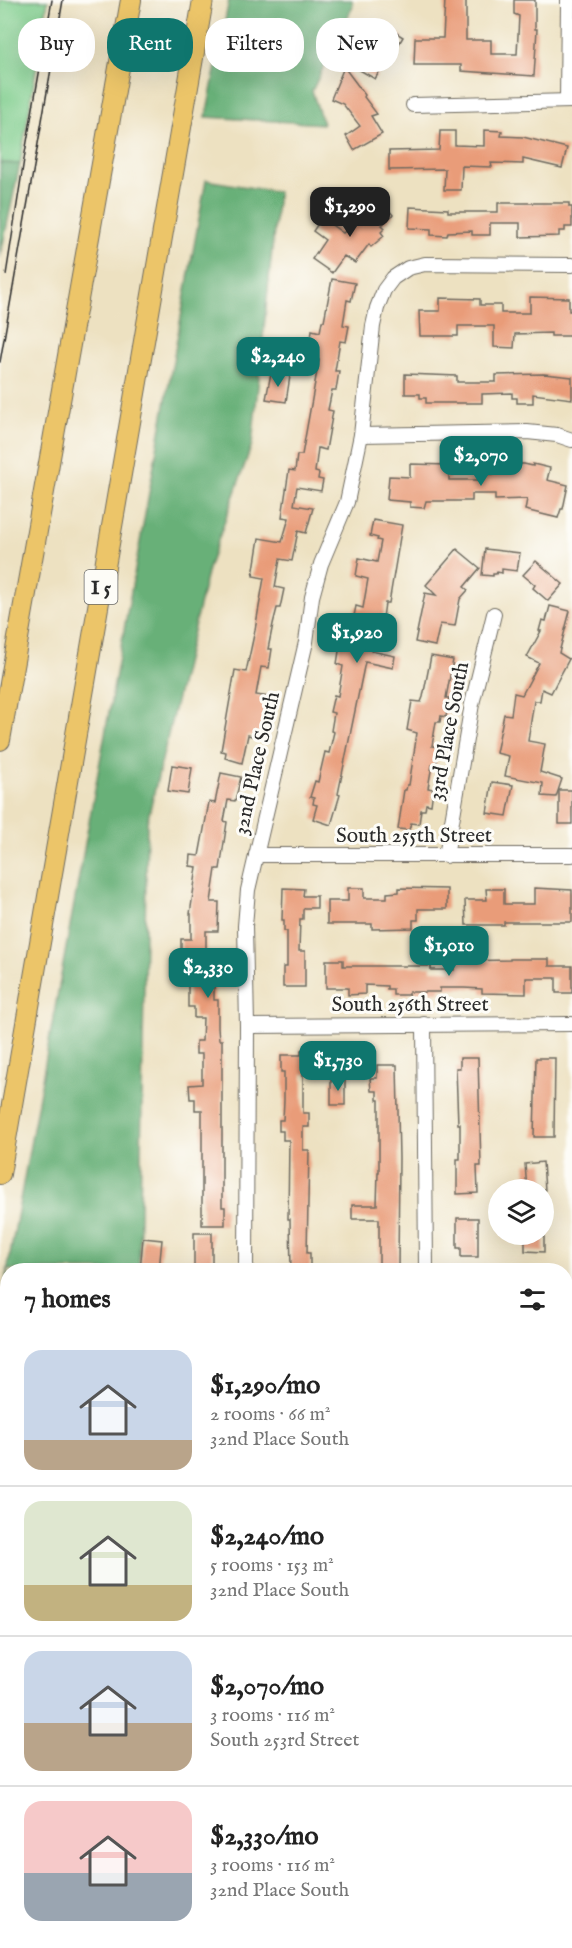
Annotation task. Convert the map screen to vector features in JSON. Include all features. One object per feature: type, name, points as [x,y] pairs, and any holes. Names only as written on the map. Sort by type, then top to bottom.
[{"type":"highway","points":[[0,740],[131,0]]},
{"type":"highway","name":"I 5","points":[[0,1174],[203,0]]},
{"type":"street","points":[[413,105],[569,101],[568,0]]},
{"type":"street","name":"32nd Place South","points":[[246,1263],[245,926],[248,890],[306,642],[312,597],[321,564],[347,502],[361,435],[377,308],[384,290],[393,278],[408,268],[424,264],[572,265]]},
{"type":"street","points":[[361,435],[527,432],[556,435],[572,440]]},
{"type":"street","name":"33rd Place South","points":[[446,856],[472,704],[494,614]]},
{"type":"street","name":"South 255th Street","points":[[256,855],[572,855]]},
{"type":"street","points":[[424,1024],[426,1263]]},
{"type":"street","name":"South 256th Street","points":[[247,1026],[572,1024]]},
{"type":"green space","points":[[0,0],[48,0],[45,18],[18,18],[18,72],[36,72],[20,164],[0,163]]},
{"type":"green space","points":[[229,0],[352,0],[353,6],[347,18],[316,18],[316,72],[321,72],[312,91],[323,124],[206,117],[215,72],[304,72],[304,18],[225,18]]},
{"type":"green space","points":[[0,163],[20,164],[0,258]]},
{"type":"green space","points":[[206,180],[278,192],[252,444],[208,569],[147,822],[139,1263],[9,1263]]},
{"type":"building","points":[[445,0],[466,0],[466,40],[491,40],[491,54],[517,54],[519,16],[514,14],[514,0],[535,0],[535,29],[537,29],[534,76],[461,71],[461,65],[414,65],[415,38],[443,38]]},
{"type":"building","points":[[342,72],[348,72],[377,114],[371,116],[382,134],[354,150],[346,136],[360,126],[343,104],[331,99]]},
{"type":"building","points":[[363,72],[379,72],[375,79]]},
{"type":"building","points":[[484,130],[502,131],[501,136],[523,137],[567,148],[562,168],[523,159],[523,164],[491,163],[492,167],[462,166],[461,190],[444,190],[445,169],[389,170],[389,151],[439,150],[440,131],[455,131],[455,145],[484,146]]},
{"type":"building","points":[[381,201],[393,215],[382,225],[385,228],[381,232],[384,236],[371,247],[369,244],[355,263],[344,256],[332,273],[312,259],[325,240],[313,231],[322,218],[343,233]]},
{"type":"building","points":[[498,203],[569,203],[569,207],[572,207],[572,227],[565,227],[565,231],[559,231],[559,236],[520,237],[520,223],[490,223],[490,235],[472,235],[472,231],[448,232],[447,236],[431,235],[431,229],[409,228],[410,207],[448,209],[448,212],[498,212]]},
{"type":"building","points":[[332,279],[355,283],[351,301],[347,300],[343,325],[349,326],[346,342],[340,341],[335,371],[339,371],[336,390],[332,390],[328,410],[333,411],[326,450],[318,448],[315,472],[319,473],[318,479],[323,480],[321,491],[297,487],[294,505],[313,508],[306,533],[298,531],[292,561],[280,559],[275,587],[284,589],[280,608],[277,608],[268,649],[272,649],[269,668],[261,667],[256,695],[269,697],[266,715],[260,738],[248,735],[242,763],[225,758],[226,752],[221,751],[235,670],[246,672],[255,630],[264,578],[253,576],[259,538],[282,542],[289,518],[282,517],[289,470],[295,471],[297,455],[302,455],[319,360],[309,358],[312,330],[320,332]]},
{"type":"building","points":[[530,297],[569,298],[569,311],[572,311],[572,336],[551,336],[551,333],[515,334],[514,348],[494,347],[494,326],[458,326],[458,336],[420,336],[419,311],[440,311],[440,298],[480,299],[480,305],[501,305],[501,313],[530,313]]},
{"type":"building","points":[[271,373],[290,376],[286,402],[266,399]]},
{"type":"building","points":[[405,374],[457,376],[457,382],[496,382],[496,375],[544,374],[572,377],[572,399],[533,394],[533,403],[517,403],[517,398],[512,398],[512,393],[482,394],[482,403],[426,403],[426,398],[420,398],[420,394],[405,394]]},
{"type":"building","points":[[410,464],[449,465],[449,480],[479,480],[479,474],[494,474],[494,469],[500,469],[500,464],[533,466],[533,464],[550,468],[547,480],[568,485],[563,509],[558,518],[525,510],[527,499],[495,500],[495,494],[472,494],[472,501],[426,501],[424,508],[410,507],[410,502],[387,500],[389,476],[410,477]]},
{"type":"building","points":[[373,520],[402,525],[389,603],[385,603],[382,625],[375,624],[371,651],[395,656],[393,668],[365,662],[338,794],[340,795],[331,825],[313,819],[317,805],[313,804],[314,798],[310,797],[315,781],[318,782],[325,752],[329,753],[334,732],[331,731],[334,713],[330,712],[334,695],[338,696],[343,666],[337,664],[343,626],[348,627],[349,620],[353,621],[356,606],[363,608],[368,579],[356,576],[359,558],[377,562],[381,541],[370,536]]},
{"type":"building","points":[[457,549],[480,568],[464,587],[468,590],[460,599],[455,626],[440,624],[435,646],[415,642],[425,593],[436,595],[426,585]]},
{"type":"building","points":[[485,549],[520,553],[517,571],[502,569],[502,573],[497,572],[493,576],[482,575]]},
{"type":"building","points":[[536,561],[563,584],[548,601],[533,588],[535,585],[523,575]]},
{"type":"building","points":[[550,606],[570,611],[559,653],[569,659],[551,693],[542,689],[540,701],[534,701],[528,741],[545,744],[540,772],[562,779],[556,797],[542,796],[543,783],[505,776],[509,756],[496,753],[504,714],[511,715],[514,693],[522,695],[539,663],[527,657],[541,631],[539,631],[542,620],[546,621]]},
{"type":"building","points":[[431,656],[453,660],[446,698],[449,698],[446,717],[441,716],[440,722],[436,722],[432,746],[439,747],[436,765],[432,765],[428,788],[433,789],[431,805],[426,804],[425,810],[421,810],[419,824],[411,823],[409,830],[398,829],[404,790],[409,785],[417,733],[407,730],[412,701],[421,702]]},
{"type":"building","points":[[172,765],[192,768],[188,794],[168,791]]},
{"type":"building","points":[[221,773],[241,777],[235,801],[228,800],[220,869],[216,869],[211,902],[219,902],[218,931],[206,931],[206,960],[219,960],[219,978],[214,978],[214,1000],[218,1000],[219,1040],[222,1040],[222,1207],[225,1207],[225,1225],[202,1225],[202,1110],[195,1110],[195,1099],[190,1099],[189,1085],[202,1084],[202,1054],[196,1054],[196,1041],[202,1041],[203,1018],[194,1018],[194,1007],[188,1007],[188,978],[181,978],[181,939],[191,939],[190,914],[197,867],[190,866],[191,855],[199,856],[209,802],[215,803]]},
{"type":"building","points":[[492,782],[513,785],[507,816],[487,813]]},
{"type":"building","points":[[559,790],[572,790],[572,824],[559,824]]},
{"type":"building","points":[[283,888],[304,889],[303,896],[317,896],[317,908],[305,908],[303,919],[300,919],[299,951],[305,951],[305,987],[283,987],[283,967],[287,967],[287,931],[284,931],[284,920],[282,920]]},
{"type":"building","points":[[348,888],[364,888],[364,898],[387,898],[387,893],[399,892],[399,888],[447,889],[447,909],[418,909],[418,920],[413,920],[413,928],[372,929],[372,924],[327,924],[327,901],[348,901]]},
{"type":"building","points":[[534,888],[572,890],[572,922],[504,922],[504,925],[466,925],[465,900],[487,900],[486,889],[504,889],[504,904],[534,904]]},
{"type":"building","points":[[549,959],[549,966],[572,966],[572,993],[556,993],[556,978],[526,978],[526,994],[482,993],[482,989],[440,988],[440,992],[409,992],[409,995],[393,995],[393,989],[387,989],[387,986],[365,985],[365,994],[348,995],[348,988],[326,988],[326,960],[343,960],[343,966],[431,966],[431,970],[454,970],[454,961]]},
{"type":"building","points":[[301,1050],[312,1050],[312,1074],[303,1074],[303,1113],[309,1113],[309,1127],[303,1127],[303,1150],[309,1150],[307,1253],[310,1253],[310,1263],[291,1263],[290,1219],[288,1219],[289,1140],[283,1140],[283,1131],[279,1131],[279,1120],[283,1120],[284,1100],[284,1072],[281,1072],[281,1055],[301,1055]]},
{"type":"building","points":[[460,1058],[478,1058],[481,1166],[477,1166],[478,1193],[457,1194],[460,1124],[458,1124],[456,1068],[460,1068]]},
{"type":"building","points":[[536,1058],[555,1058],[554,1137],[534,1137]]},
{"type":"building","points":[[377,1065],[397,1065],[398,1263],[379,1263],[379,1219],[352,1219],[352,1205],[377,1205],[379,1100],[377,1100],[377,1091],[371,1091],[370,1078],[377,1078]]},
{"type":"building","points":[[331,1080],[345,1080],[345,1105],[331,1105]]},
{"type":"building","points":[[543,1162],[544,1179],[526,1179],[525,1164]]},
{"type":"building","points":[[457,1218],[478,1218],[478,1257],[461,1257],[461,1248],[457,1248]]},
{"type":"building","points":[[194,1233],[212,1233],[212,1263],[194,1263]]},
{"type":"building","points":[[143,1238],[162,1240],[160,1263],[141,1263]]},
{"type":"building","points":[[525,1245],[544,1245],[544,1252],[525,1251]]},
{"type":"tram line","points":[[6,275],[52,0]]},
{"type":"tram line","points":[[0,362],[63,0]]}]
